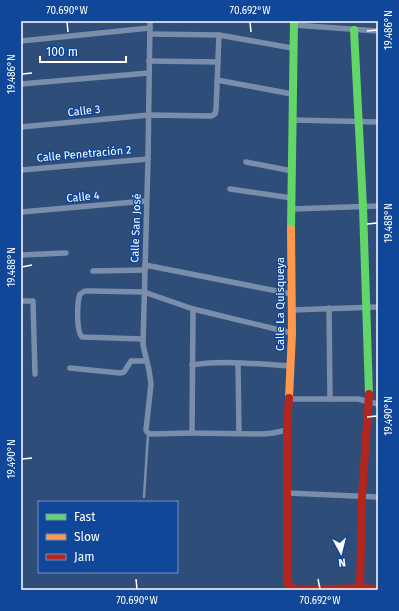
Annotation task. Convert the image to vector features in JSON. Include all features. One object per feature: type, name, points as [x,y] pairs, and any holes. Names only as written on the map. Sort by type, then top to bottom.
[{"type":"street","name":"Calle San José","points":[[148,433],[146,430],[151,384],[143,339],[150,21]]},
{"type":"street","points":[[294,23],[354,30],[378,31]]},
{"type":"street","name":"Calle La Quisqueya","points":[[294,23],[292,48],[292,333],[287,430],[287,583],[296,590],[360,588]]},
{"type":"street","points":[[354,30],[363,207],[369,402],[362,496],[360,588],[378,588]]},
{"type":"street","points":[[21,41],[150,31],[219,35],[292,48]]},
{"type":"street","points":[[219,35],[217,80],[292,94]]},
{"type":"street","points":[[150,61],[218,62]]},
{"type":"street","points":[[21,84],[149,73]]},
{"type":"street","name":"Calle 3","points":[[21,127],[149,115],[211,116],[215,114],[216,110],[217,80]]},
{"type":"street","points":[[293,120],[359,123],[378,122]]},
{"type":"street","name":"Calle Penetración 2","points":[[21,170],[148,159]]},
{"type":"street","points":[[246,162],[292,171]]},
{"type":"street","points":[[230,189],[292,198]]},
{"type":"street","name":"Calle 4","points":[[21,212],[146,201]]},
{"type":"street","points":[[291,209],[378,206]]},
{"type":"street","points":[[21,255],[66,253]]},
{"type":"street","points":[[93,271],[145,268],[292,294]]},
{"type":"street","points":[[143,339],[80,336],[78,301],[80,294],[86,292],[144,292],[193,309],[292,333]]},
{"type":"street","points":[[21,301],[33,302],[35,374]]},
{"type":"street","points":[[292,310],[378,307]]},
{"type":"street","points":[[329,308],[330,399]]},
{"type":"street","points":[[192,433],[193,309]]},
{"type":"street","points":[[70,368],[120,373],[124,372],[131,361],[146,361]]},
{"type":"street","points":[[192,365],[206,363],[291,366]]},
{"type":"street","points":[[238,364],[239,433]]},
{"type":"street","points":[[289,399],[358,400],[378,404]]},
{"type":"street","points":[[148,433],[273,433],[287,430]]},
{"type":"street","points":[[287,493],[378,497]]},
{"type":"lane","points":[[144,497],[148,433]]},
{"type":"traffic: fast","points":[[291,229],[294,21]]},
{"type":"traffic: fast","points":[[354,30],[363,207],[369,394]]},
{"type":"traffic: slow","points":[[289,398],[292,333],[291,229]]},
{"type":"traffic: jam","points":[[360,588],[362,496],[369,394]]},
{"type":"traffic: jam","points":[[289,398],[287,430],[287,583],[295,590],[360,588],[378,589]]}]
